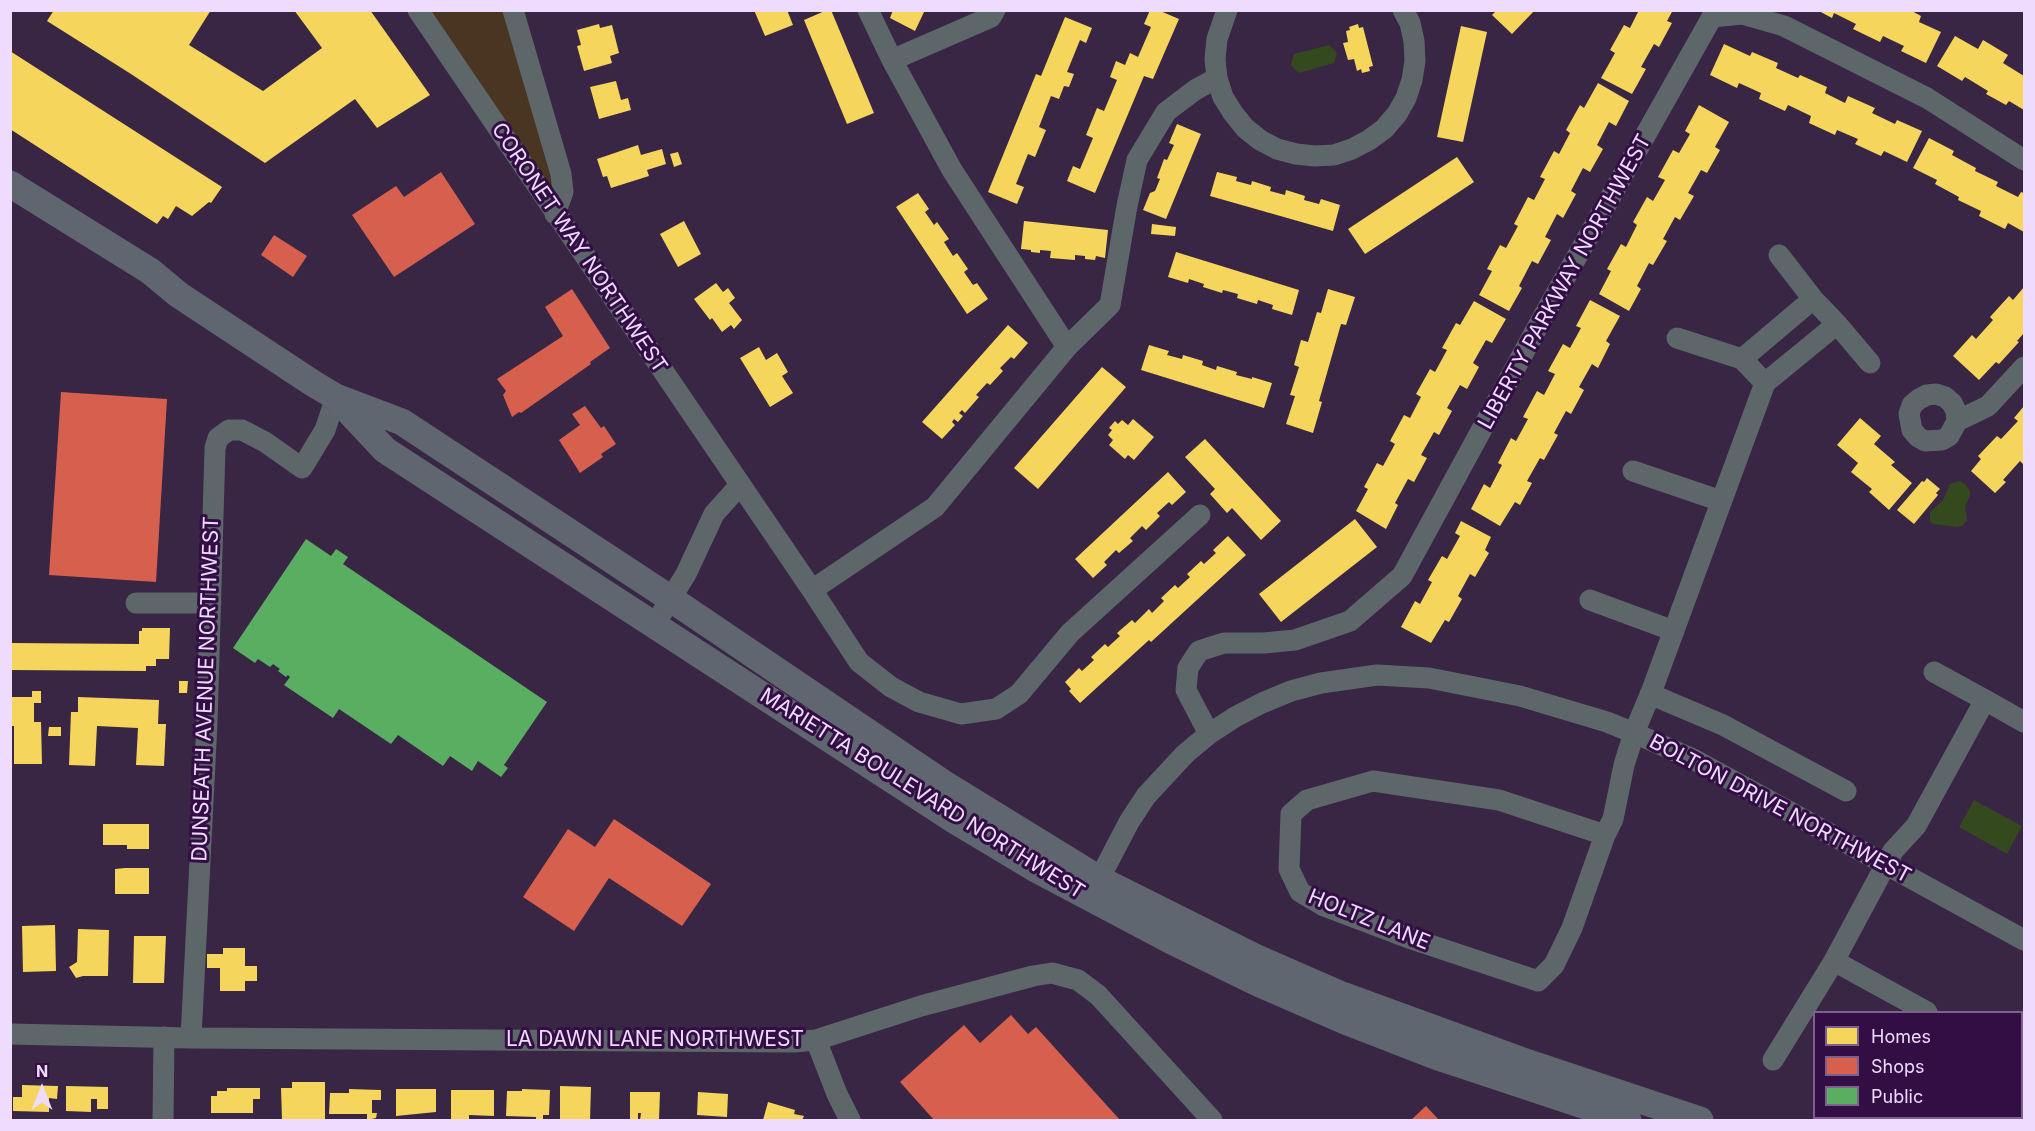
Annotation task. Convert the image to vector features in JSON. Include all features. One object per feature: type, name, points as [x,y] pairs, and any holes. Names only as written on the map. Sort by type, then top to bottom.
[{"type":"main road","points":[[10,184],[150,271],[179,295],[336,397],[402,422],[671,599],[943,783],[1094,889],[1342,995],[1520,1060],[1700,1120]]},
{"type":"main road","name":"MARIETTA BOULEVARD NORTHWEST","points":[[336,397],[385,450],[954,820],[1034,868],[1094,889],[1258,983],[1350,1023],[1435,1056],[1628,1120]]},
{"type":"street","name":"CORONET WAY NORTHWEST","points":[[418,10],[813,590],[859,662],[891,687],[919,702],[961,714],[996,710],[1019,694],[1070,633],[1200,515]]},
{"type":"street","points":[[513,10],[561,174],[563,192],[555,214]]},
{"type":"street","points":[[868,10],[892,60],[952,170],[1067,347]]},
{"type":"street","points":[[892,60],[991,17],[994,10]]},
{"type":"street","points":[[1227,10],[1217,39],[1215,58],[1217,78],[1233,113],[1245,128],[1269,144],[1296,154],[1315,156],[1352,149],[1384,129],[1397,114],[1406,98],[1415,61],[1410,23],[1403,10]]},
{"type":"street","name":"LIBERTY PARKWAY NORTHWEST","points":[[1209,734],[1186,690],[1188,668],[1199,651],[1224,643],[1295,640],[1350,621],[1402,576],[1544,315],[1712,17],[1742,14],[1784,26],[1927,98],[2025,160]]},
{"type":"street","points":[[813,590],[935,507],[1067,347],[1110,305],[1137,160],[1166,112],[1195,90],[1217,78]]},
{"type":"street","points":[[1779,255],[1813,299],[1870,363]]},
{"type":"street","points":[[1742,360],[1813,299]]},
{"type":"street","points":[[1677,338],[1742,360],[1765,383],[1837,324]]},
{"type":"street","points":[[1957,421],[1988,406],[2025,367]]},
{"type":"street","name":"HOLTZ LANE","points":[[1605,836],[1499,800],[1373,781],[1307,800],[1291,814],[1289,869],[1300,892],[1324,906],[1406,937],[1538,981],[1554,965],[1572,928],[1613,819],[1624,765],[1634,733],[1765,383]]},
{"type":"street","name":"DUNSEATH AVENUE NORTHWEST","points":[[191,1038],[207,723],[215,448],[218,438],[229,430],[242,430],[266,442],[302,468],[325,430],[336,397]]},
{"type":"street","points":[[1633,471],[1721,501]]},
{"type":"street","points":[[655,624],[686,574],[714,514],[740,485]]},
{"type":"street","points":[[1590,600],[1674,631]]},
{"type":"street","points":[[136,603],[211,603]]},
{"type":"street","points":[[1935,672],[2025,722]]},
{"type":"street","name":"BOLTON DRIVE NORTHWEST","points":[[1094,889],[1129,822],[1146,796],[1185,754],[1209,734],[1262,703],[1291,691],[1321,683],[1377,675],[1429,678],[1520,696],[1607,722],[1693,759],[1886,864],[2021,931]]},
{"type":"street","points":[[1650,694],[1723,725],[1846,790]]},
{"type":"street","points":[[1773,1060],[1834,961],[1886,864],[1901,840],[1916,826],[1985,700]]},
{"type":"street","points":[[1834,961],[1925,1011]]},
{"type":"street","name":"LA DAWN LANE NORTHWEST","points":[[165,1037],[794,1042],[816,1040],[921,1006],[1033,975],[1052,974],[1078,980],[1103,1000],[1212,1120]]},
{"type":"street","points":[[10,1034],[165,1037],[163,1120]]},
{"type":"street","points":[[816,1040],[850,1120]]},
{"type":"shaded area","points":[[426,11],[507,11],[561,202]]},
{"type":"shaded area","points":[[1329,45],[1337,53],[1334,63],[1299,73],[1291,65],[1294,54]]},
{"type":"shaded area","points":[[1960,481],[1970,491],[1965,506],[1967,520],[1962,526],[1957,527],[1930,522],[1930,512],[1943,500],[1950,484]]},
{"type":"shaded area","points":[[1974,800],[2022,826],[2007,854],[1959,827]]},
{"type":"building: Homes","points":[[54,10],[211,10],[189,45],[263,91],[322,48],[294,10],[370,10],[430,95],[377,128],[355,99],[265,163],[47,21]]},
{"type":"building: Homes","points":[[754,10],[787,10],[793,25],[765,36]]},
{"type":"building: Homes","points":[[831,10],[874,113],[847,124],[804,20]]},
{"type":"building: Homes","points":[[893,10],[925,10],[915,31],[890,18]]},
{"type":"building: Homes","points":[[1150,10],[1158,10],[1179,19],[1153,79],[1144,76],[1095,193],[1067,181],[1073,166],[1080,169],[1093,138],[1086,135],[1097,108],[1104,111],[1117,80],[1110,77],[1116,61],[1125,65],[1130,53],[1138,57],[1151,27],[1144,24]]},
{"type":"building: Homes","points":[[1497,10],[1535,10],[1512,34],[1492,15]]},
{"type":"building: Homes","points":[[1639,10],[1673,10],[1667,21],[1672,23],[1659,47],[1654,44],[1641,67],[1646,69],[1632,94],[1601,78],[1615,53],[1610,50],[1624,25],[1630,28]]},
{"type":"building: Homes","points":[[1817,10],[1910,10],[1921,16],[1919,22],[1941,32],[1926,63],[1901,51],[1904,46],[1883,36],[1880,42],[1853,29],[1856,24],[1834,13],[1832,18]]},
{"type":"building: Homes","points":[[1065,17],[1092,28],[1086,43],[1080,40],[1067,72],[1074,74],[1069,87],[1064,86],[1059,99],[1051,96],[1039,127],[1046,130],[1035,157],[1028,154],[1016,184],[1024,187],[1017,204],[988,192],[1036,74],[1041,76]]},
{"type":"building: Homes","points":[[599,24],[600,28],[612,25],[619,53],[610,56],[612,63],[584,71],[577,46],[581,45],[577,30]]},
{"type":"building: Homes","points":[[1358,24],[1359,28],[1363,27],[1373,66],[1369,67],[1370,71],[1362,73],[1361,69],[1357,71],[1354,59],[1348,60],[1343,43],[1348,42],[1346,31],[1350,30],[1349,27]]},
{"type":"building: Homes","points":[[1461,26],[1487,32],[1463,142],[1437,137]]},
{"type":"building: Homes","points":[[1955,36],[1978,49],[1983,40],[2008,55],[2003,63],[2024,76],[2024,110],[2009,101],[2006,105],[1986,94],[1988,91],[1965,77],[1962,81],[1937,66]]},
{"type":"building: Homes","points":[[1724,44],[1750,56],[1752,52],[1778,63],[1776,68],[1798,78],[1800,75],[1827,87],[1825,93],[1845,103],[1848,96],[1875,108],[1872,113],[1895,124],[1897,120],[1922,131],[1907,162],[1884,151],[1881,156],[1855,144],[1858,139],[1837,130],[1835,135],[1809,123],[1811,116],[1788,105],[1785,111],[1759,99],[1761,93],[1739,83],[1737,88],[1710,75]]},
{"type":"building: Homes","points":[[10,51],[222,187],[211,203],[209,202],[192,216],[176,206],[168,219],[163,216],[157,224],[10,129]]},
{"type":"building: Homes","points":[[616,81],[621,100],[628,98],[631,110],[599,119],[590,87]]},
{"type":"building: Homes","points":[[1598,83],[1629,101],[1616,126],[1609,122],[1597,145],[1603,149],[1590,172],[1583,168],[1571,191],[1576,194],[1563,218],[1557,214],[1545,237],[1551,240],[1538,264],[1532,261],[1519,286],[1522,288],[1509,311],[1479,295],[1492,271],[1487,269],[1500,245],[1506,248],[1518,226],[1514,224],[1528,197],[1534,200],[1545,179],[1540,177],[1554,151],[1559,154],[1570,133],[1566,130],[1580,105],[1584,108]]},
{"type":"building: Homes","points":[[1699,105],[1729,122],[1715,147],[1720,150],[1707,173],[1701,170],[1688,193],[1694,196],[1680,220],[1675,217],[1663,239],[1667,241],[1653,265],[1649,263],[1637,286],[1641,289],[1629,311],[1599,294],[1611,271],[1607,269],[1621,244],[1626,247],[1637,225],[1633,222],[1647,197],[1653,201],[1665,180],[1658,177],[1673,150],[1679,153],[1690,134],[1685,131]]},
{"type":"building: Homes","points":[[1177,124],[1201,134],[1166,219],[1143,210],[1150,193],[1155,191],[1160,179],[1157,178],[1164,159],[1167,160],[1174,145],[1169,143]]},
{"type":"building: Homes","points":[[1929,138],[1954,151],[1952,155],[1976,168],[1975,171],[1998,182],[1996,186],[2018,197],[2021,192],[2024,193],[2024,232],[2008,223],[2005,229],[1979,216],[1981,211],[1958,200],[1959,197],[1935,184],[1937,180],[1913,168]]},
{"type":"building: Homes","points":[[638,145],[641,155],[662,149],[666,164],[647,170],[649,176],[611,188],[607,176],[603,177],[597,159]]},
{"type":"building: Homes","points":[[678,152],[682,164],[674,167],[670,154]]},
{"type":"building: Homes","points":[[1457,157],[1474,182],[1365,254],[1348,229]]},
{"type":"building: Homes","points":[[1217,172],[1237,177],[1236,181],[1251,185],[1252,181],[1271,187],[1270,191],[1285,195],[1286,190],[1305,196],[1304,200],[1319,204],[1321,199],[1340,205],[1333,231],[1210,196]]},
{"type":"building: Homes","points":[[918,193],[929,209],[925,212],[934,225],[937,222],[949,239],[944,242],[953,256],[957,253],[968,269],[964,272],[973,285],[977,283],[988,299],[967,314],[896,207]]},
{"type":"building: Homes","points":[[684,221],[701,254],[678,267],[660,234]]},
{"type":"building: Homes","points":[[1024,221],[1108,230],[1105,258],[1096,256],[1095,260],[1085,259],[1085,256],[1075,255],[1075,260],[1050,258],[1051,251],[1040,250],[1040,253],[1021,249]]},
{"type":"building: Homes","points":[[1152,224],[1176,227],[1175,236],[1151,234]]},
{"type":"building: Homes","points":[[1176,252],[1299,290],[1292,315],[1272,309],[1273,305],[1258,300],[1257,304],[1237,298],[1238,294],[1223,290],[1222,293],[1203,287],[1204,284],[1189,279],[1188,283],[1168,277]]},
{"type":"building: Homes","points":[[716,283],[723,292],[728,288],[735,298],[729,303],[742,320],[734,329],[731,325],[722,332],[694,299]]},
{"type":"building: Homes","points":[[2024,287],[2024,333],[1999,364],[1996,362],[1979,380],[1953,356],[1972,335],[1976,339],[1993,320],[1990,317],[2009,296],[2013,300]]},
{"type":"building: Homes","points":[[1328,289],[1355,297],[1346,325],[1341,324],[1319,401],[1322,402],[1313,433],[1286,424],[1295,396],[1290,395],[1299,367],[1294,365],[1301,340],[1308,342],[1317,312],[1321,313]]},
{"type":"building: Homes","points":[[1590,300],[1620,316],[1606,341],[1610,344],[1598,368],[1592,364],[1579,387],[1584,390],[1571,414],[1566,411],[1554,433],[1558,435],[1544,460],[1540,458],[1527,481],[1532,483],[1520,505],[1515,502],[1500,526],[1471,509],[1484,484],[1490,488],[1502,465],[1498,463],[1511,438],[1516,441],[1528,419],[1523,417],[1537,391],[1544,395],[1555,374],[1548,371],[1563,344],[1570,348],[1581,328],[1576,326]]},
{"type":"building: Homes","points":[[1474,301],[1506,319],[1492,343],[1486,340],[1473,363],[1479,367],[1467,389],[1460,385],[1447,408],[1452,411],[1439,435],[1434,432],[1421,455],[1427,458],[1414,482],[1408,479],[1395,503],[1398,505],[1386,529],[1356,511],[1368,489],[1364,487],[1377,463],[1383,466],[1395,444],[1390,441],[1404,415],[1410,418],[1421,397],[1416,394],[1430,369],[1435,372],[1447,350],[1442,348],[1456,323],[1460,325]]},
{"type":"building: Homes","points":[[1008,325],[1028,343],[1014,359],[1011,357],[1000,368],[1003,371],[990,385],[987,383],[976,395],[979,397],[965,413],[962,410],[959,413],[963,416],[958,422],[954,419],[952,422],[955,425],[942,439],[922,422]]},
{"type":"building: Homes","points":[[1149,345],[1169,351],[1167,355],[1182,359],[1183,355],[1203,361],[1202,365],[1216,370],[1217,366],[1237,372],[1236,375],[1272,383],[1264,408],[1141,370]]},
{"type":"building: Homes","points":[[759,347],[766,360],[777,353],[788,372],[782,376],[793,393],[770,407],[740,358]]},
{"type":"building: Homes","points":[[1102,367],[1126,387],[1038,489],[1014,468]]},
{"type":"building: Homes","points":[[2024,406],[2024,465],[2020,461],[2003,480],[2006,482],[1995,493],[1971,471],[1981,459],[1978,456],[1997,436],[2001,439],[2018,421],[2014,418]]},
{"type":"building: Homes","points":[[1860,418],[1881,436],[1874,444],[1895,462],[1891,465],[1912,483],[1889,510],[1869,492],[1872,489],[1851,472],[1858,463],[1837,445]]},
{"type":"building: Homes","points":[[1133,419],[1154,437],[1134,460],[1128,455],[1125,459],[1109,445],[1113,440],[1108,435],[1112,430],[1109,428],[1115,421],[1118,424],[1122,420],[1128,425]]},
{"type":"building: Homes","points":[[1205,439],[1281,521],[1261,540],[1232,508],[1227,513],[1210,494],[1215,489],[1185,457]]},
{"type":"building: Homes","points":[[1168,472],[1186,492],[1172,505],[1169,502],[1157,513],[1160,516],[1146,530],[1142,526],[1130,538],[1133,541],[1119,553],[1116,550],[1104,562],[1107,565],[1093,578],[1075,559]]},
{"type":"building: Homes","points":[[1927,478],[1940,489],[1936,493],[1938,495],[1914,524],[1897,510]]},
{"type":"building: Homes","points":[[1355,519],[1377,547],[1281,622],[1259,594]]},
{"type":"building: Homes","points":[[1461,521],[1491,537],[1485,550],[1489,553],[1475,577],[1470,574],[1458,596],[1462,599],[1449,622],[1445,620],[1431,643],[1401,627],[1415,601],[1420,604],[1432,582],[1428,580],[1442,556],[1447,559],[1460,536],[1455,533]]},
{"type":"building: Homes","points":[[1228,536],[1246,555],[1080,703],[1069,691],[1071,689],[1065,682],[1079,668],[1082,671],[1094,660],[1091,657],[1105,644],[1108,647],[1120,636],[1117,633],[1132,620],[1135,623],[1149,609],[1152,613],[1164,601],[1161,598],[1175,585],[1178,588],[1190,577],[1187,574],[1201,561],[1204,564],[1216,553],[1213,550]]},
{"type":"building: Homes","points":[[142,628],[170,628],[169,659],[156,659],[156,666],[146,666],[146,671],[10,670],[10,643],[139,644],[139,631],[142,631]]},
{"type":"building: Homes","points":[[179,681],[188,681],[187,693],[179,693]]},
{"type":"building: Homes","points":[[32,691],[41,691],[41,703],[34,703],[34,722],[41,722],[42,764],[14,764],[14,726],[10,726],[10,697],[32,697]]},
{"type":"building: Homes","points":[[78,697],[159,700],[158,724],[166,724],[164,766],[136,765],[138,728],[97,726],[95,766],[69,765],[71,712],[78,712]]},
{"type":"building: Homes","points":[[49,727],[61,727],[61,736],[48,736]]},
{"type":"building: Homes","points":[[103,824],[149,824],[149,849],[127,849],[127,845],[103,845]]},
{"type":"building: Homes","points":[[149,868],[149,894],[115,894],[115,869]]},
{"type":"building: Homes","points":[[55,925],[56,971],[23,972],[22,926]]},
{"type":"building: Homes","points":[[78,929],[109,930],[108,976],[76,978],[69,967],[77,962]]},
{"type":"building: Homes","points":[[134,936],[166,936],[164,983],[133,983]]},
{"type":"building: Homes","points":[[223,948],[245,948],[245,966],[257,966],[257,981],[245,981],[245,991],[220,991],[220,968],[207,968],[207,954],[223,954]]},
{"type":"building: Homes","points":[[292,1082],[325,1082],[325,1120],[282,1120],[281,1088],[292,1088]]},
{"type":"building: Homes","points":[[22,1085],[58,1086],[57,1099],[49,1098],[49,1112],[13,1111],[13,1097],[22,1097]]},
{"type":"building: Homes","points":[[66,1086],[108,1087],[108,1109],[97,1109],[97,1099],[91,1099],[91,1112],[66,1111]]},
{"type":"building: Homes","points":[[560,1086],[591,1087],[590,1120],[560,1120]]},
{"type":"building: Homes","points":[[227,1088],[260,1088],[260,1099],[253,1099],[253,1113],[211,1113],[211,1096],[217,1096],[217,1091],[227,1091]]},
{"type":"building: Homes","points":[[349,1089],[381,1090],[381,1100],[372,1100],[372,1113],[377,1113],[376,1118],[367,1120],[367,1114],[329,1114],[330,1093],[349,1093]]},
{"type":"building: Homes","points":[[396,1089],[436,1089],[436,1112],[396,1116]]},
{"type":"building: Homes","points":[[522,1089],[550,1090],[549,1115],[543,1115],[543,1119],[506,1116],[507,1091],[522,1091]]},
{"type":"building: Homes","points":[[451,1090],[494,1090],[494,1116],[469,1115],[469,1120],[451,1120]]},
{"type":"building: Homes","points":[[630,1092],[660,1092],[659,1120],[640,1120],[641,1113],[638,1113],[638,1120],[630,1120]]},
{"type":"building: Homes","points":[[698,1092],[728,1094],[727,1117],[697,1115]]},
{"type":"building: Homes","points":[[768,1102],[795,1110],[794,1114],[804,1116],[802,1120],[763,1120]]},
{"type":"building: Shops","points":[[441,172],[475,224],[394,277],[352,215],[396,186],[404,197]]},
{"type":"building: Shops","points":[[274,235],[307,256],[293,277],[261,255]]},
{"type":"building: Shops","points":[[572,289],[610,348],[590,362],[591,364],[512,417],[503,395],[506,391],[497,379],[563,336],[545,307]]},
{"type":"building: Shops","points":[[61,392],[167,399],[156,582],[49,575]]},
{"type":"building: Shops","points":[[585,406],[601,428],[604,426],[616,444],[601,454],[603,457],[580,473],[559,440],[580,425],[572,414]]},
{"type":"building: Shops","points":[[614,819],[711,884],[682,926],[609,878],[574,931],[523,897],[568,829],[595,847]]},
{"type":"building: Shops","points":[[1011,1015],[1028,1034],[1036,1027],[1120,1120],[934,1120],[900,1082],[964,1025],[980,1043]]},
{"type":"building: Shops","points":[[1426,1106],[1439,1120],[1411,1120]]},
{"type":"building: Public","points":[[306,539],[331,556],[336,549],[348,557],[343,564],[547,702],[504,765],[508,768],[501,777],[478,761],[472,771],[450,756],[443,766],[398,735],[391,744],[339,709],[333,718],[284,685],[290,677],[278,671],[280,669],[273,664],[270,667],[258,659],[255,663],[233,648]]}]
